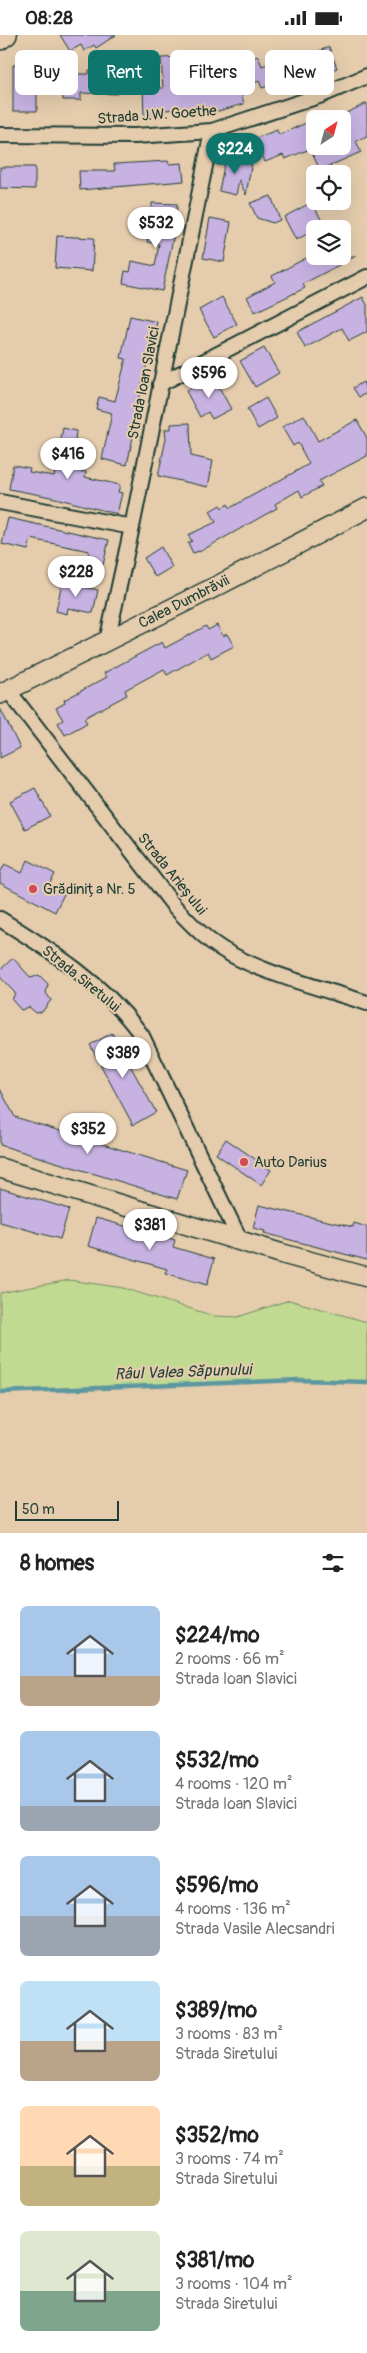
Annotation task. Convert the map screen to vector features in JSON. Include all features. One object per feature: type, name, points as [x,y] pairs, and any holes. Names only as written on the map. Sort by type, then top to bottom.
[{"type":"main road","points":[[0,40],[7,35]]},
{"type":"main road","name":"Calea Dumbrăvii","points":[[4,692],[367,507]]},
{"type":"main road","points":[[0,1169],[367,1277]]},
{"type":"street","name":"Strada J.W. Goethe","points":[[0,135],[125,136],[212,131],[322,95],[367,76]]},
{"type":"street","name":"Strada Ioan Slavici","points":[[107,641],[212,131]]},
{"type":"street","points":[[160,384],[367,277]]},
{"type":"street","points":[[0,502],[132,527]]},
{"type":"street","name":"Strada Arieșului","points":[[4,692],[174,906],[194,927],[214,944],[235,957],[367,1003]]},
{"type":"street","name":"Strada Siretului","points":[[0,919],[85,978],[131,1021],[142,1037],[240,1240]]},
{"type":"green space","points":[[69,1280],[123,1288],[214,1316],[238,1317],[289,1300],[367,1322],[367,1382],[300,1380],[0,1392],[0,1293]]},
{"type":"building","points":[[60,35],[116,35],[96,48],[94,45],[84,51],[81,45],[69,50]]},
{"type":"building","points":[[258,56],[262,66],[265,65],[265,87],[262,88],[259,81],[255,82],[255,57]]},
{"type":"building","points":[[161,58],[170,58],[170,95],[242,95],[244,104],[218,111],[195,114],[194,108],[164,110],[164,116],[144,117],[143,95],[160,95],[160,88],[163,88]]},
{"type":"building","points":[[13,65],[15,65],[15,95],[37,95],[37,111],[13,111]]},
{"type":"building","points":[[78,74],[88,74],[88,93],[81,93],[81,100],[63,100],[63,95],[78,95]]},
{"type":"building","points":[[367,103],[367,136],[356,141],[361,152],[331,165],[318,165],[313,155],[351,155],[351,111]]},
{"type":"building","points":[[306,123],[306,151],[285,159],[283,155],[265,162],[256,138],[277,130],[279,135]]},
{"type":"building","points":[[226,155],[252,161],[246,195],[239,180],[236,195],[219,191]]},
{"type":"building","points":[[168,161],[169,164],[182,163],[184,181],[80,190],[79,171],[115,171],[114,164]]},
{"type":"building","points":[[0,167],[35,167],[35,189],[0,188]]},
{"type":"building","points":[[271,196],[280,220],[273,223],[257,218],[250,203]]},
{"type":"building","points":[[152,203],[177,204],[176,224],[162,291],[123,283],[125,271],[130,272],[132,261],[155,266],[159,244],[147,242],[149,230],[151,230]]},
{"type":"building","points":[[306,205],[306,210],[316,210],[321,219],[306,220],[306,235],[296,240],[284,217]]},
{"type":"building","points":[[210,218],[231,222],[224,262],[203,258]]},
{"type":"building","points":[[57,236],[94,238],[92,271],[55,268]]},
{"type":"building","points":[[306,258],[306,265],[339,265],[303,284],[305,288],[255,312],[247,297],[275,282],[272,276]]},
{"type":"building","points":[[222,297],[237,324],[214,337],[199,310]]},
{"type":"building","points":[[363,297],[367,305],[367,332],[349,341],[342,328],[305,348],[297,332]]},
{"type":"building","points":[[130,316],[157,322],[132,426],[135,427],[127,465],[102,459],[112,413],[96,409],[99,397],[115,401],[126,359],[121,358]]},
{"type":"building","points":[[264,348],[279,373],[255,387],[240,361]]},
{"type":"building","points":[[213,376],[231,409],[212,419],[208,412],[200,417],[186,391]]},
{"type":"building","points":[[363,382],[367,393],[359,397],[353,388]]},
{"type":"building","points":[[266,398],[277,418],[258,429],[247,409]]},
{"type":"building","points":[[304,415],[318,441],[357,420],[367,438],[367,456],[319,481],[322,486],[302,497],[299,490],[275,504],[277,508],[199,552],[193,553],[188,543],[192,541],[188,535],[216,522],[210,511],[220,505],[222,508],[228,504],[230,508],[309,464],[298,443],[293,446],[282,427]]},
{"type":"building","points":[[190,423],[191,456],[213,461],[208,487],[158,476],[166,439],[165,429],[171,429],[171,424]]},
{"type":"building","points":[[63,428],[76,431],[75,441],[83,442],[77,471],[86,472],[85,477],[120,485],[118,492],[122,493],[117,514],[51,497],[9,489],[13,465],[30,468],[29,472],[54,476]]},
{"type":"building","points":[[8,518],[109,540],[103,565],[87,562],[89,551],[31,539],[28,550],[2,544]]},
{"type":"building","points":[[161,547],[172,567],[155,577],[144,558]]},
{"type":"building","points":[[62,582],[98,590],[93,613],[68,608],[67,614],[56,611]]},
{"type":"building","points":[[217,625],[223,636],[227,634],[234,646],[211,658],[208,652],[167,675],[164,669],[125,690],[127,695],[84,718],[87,723],[65,735],[58,723],[63,720],[56,708],[65,703],[64,700],[107,677],[104,673],[162,642],[165,648],[206,626],[208,630]]},
{"type":"building","points":[[0,708],[20,748],[0,758]]},
{"type":"building","points":[[35,788],[50,816],[25,829],[10,801]]},
{"type":"building","name":"Grădinița Nr. 5","points":[[28,860],[55,874],[49,885],[65,892],[55,912],[0,883],[0,873],[5,864],[22,873]]},
{"type":"building","points":[[13,958],[31,978],[39,975],[48,984],[46,993],[51,1000],[42,1012],[36,1013],[29,1007],[21,1010],[12,1000],[15,993],[0,977],[0,970]]},
{"type":"building","points":[[112,1033],[156,1112],[133,1125],[90,1045]]},
{"type":"building","points":[[0,1089],[15,1117],[187,1170],[177,1199],[0,1145]]},
{"type":"building","name":"Auto Darius","points":[[226,1139],[271,1170],[261,1185],[216,1154]]},
{"type":"building","points":[[0,1188],[69,1209],[60,1239],[0,1222]]},
{"type":"building","points":[[259,1205],[353,1227],[354,1223],[367,1227],[367,1260],[264,1233],[265,1231],[253,1228]]},
{"type":"building","points":[[96,1218],[175,1240],[173,1247],[214,1259],[207,1285],[165,1273],[167,1269],[88,1246]]},
{"type":"waterway","name":"Râul Valea Săpunului","points":[[0,1392],[300,1380],[367,1382]]},
{"type":"place","name":"Grădinița Nr. 5","points":[[33,889]]},
{"type":"place","name":"Auto Darius","points":[[244,1162]]}]
